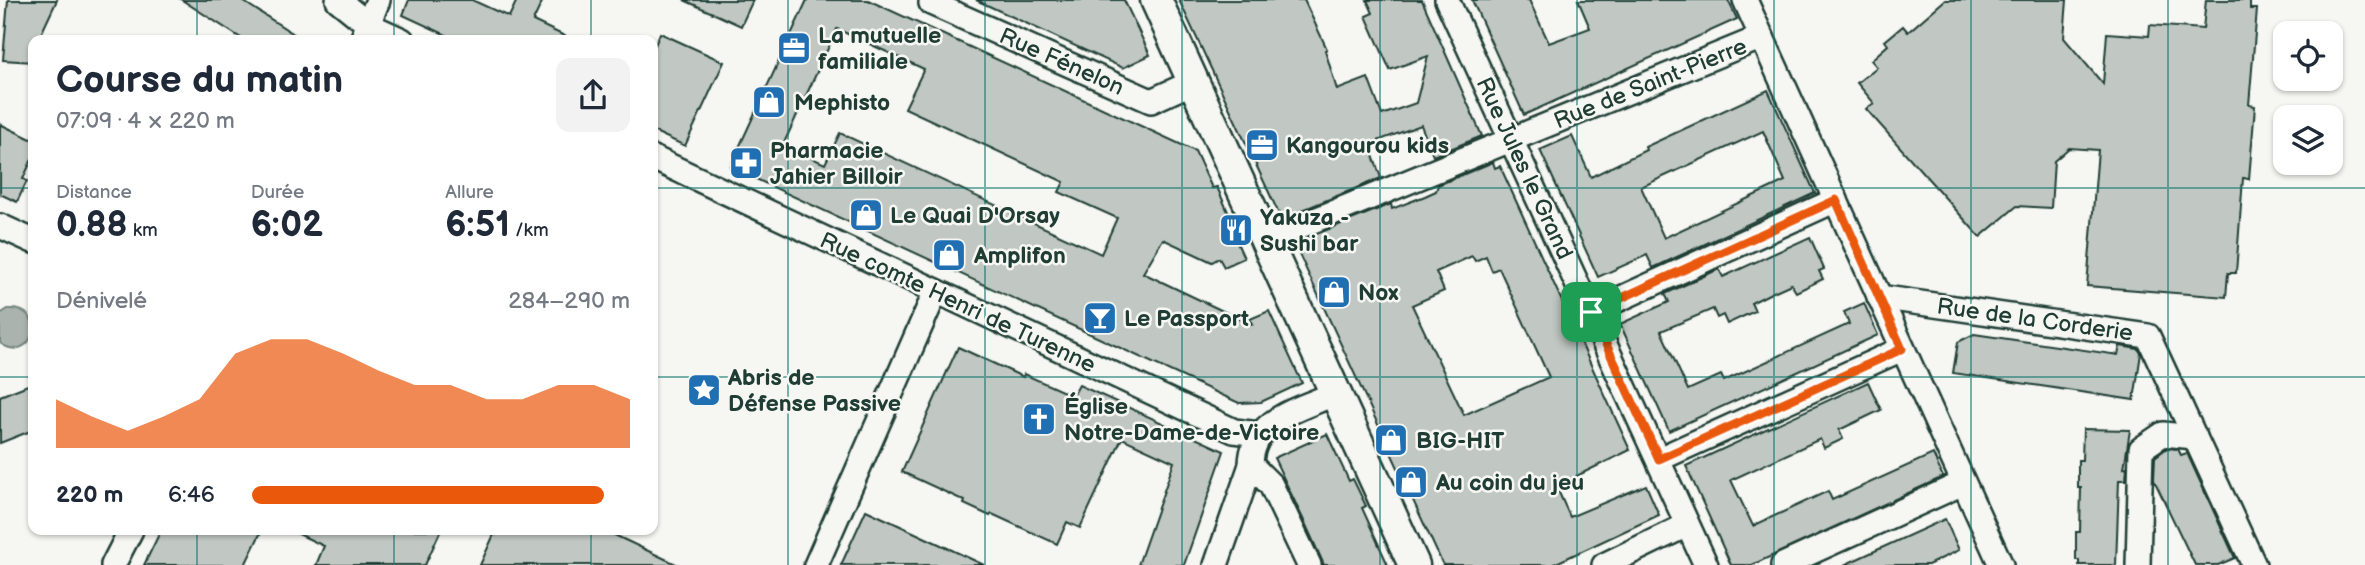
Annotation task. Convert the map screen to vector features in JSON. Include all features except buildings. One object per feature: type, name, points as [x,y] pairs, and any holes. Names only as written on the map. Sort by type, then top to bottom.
[{"type":"street","points":[[338,0],[366,33],[378,0]]},
{"type":"street","points":[[1156,0],[1414,565]]},
{"type":"street","name":"Rue Jules le Grand","points":[[1447,0],[1706,565]]},
{"type":"street","points":[[1745,0],[2001,565]]},
{"type":"street","name":"Rue Fénelon","points":[[931,3],[1151,101],[1193,82]]},
{"type":"street","name":"Rue de Saint-Pierre","points":[[1266,240],[1762,37]]},
{"type":"street","name":"Rue comte Henri de Turenne","points":[[658,160],[1234,432],[1259,434]]},
{"type":"street","points":[[1591,312],[1836,200]]},
{"type":"street","points":[[0,226],[28,239]]},
{"type":"street","points":[[816,565],[936,291]]},
{"type":"street","name":"Rue de la Corderie","points":[[1879,297],[2147,336],[2254,565]]},
{"type":"street","points":[[1659,459],[1902,349]]},
{"type":"street","points":[[1216,565],[1259,434],[1276,419],[1334,394]]},
{"type":"street","points":[[2138,565],[2141,449],[2163,434],[2195,437]]},
{"type":"street","points":[[1251,465],[1271,485],[1309,565]]},
{"type":"street","points":[[1783,565],[1963,483]]},
{"type":"street","points":[[1604,565],[1687,525]]},
{"type":"street","points":[[114,565],[129,535]]},
{"type":"shaded area","points":[[8,309],[28,315],[28,342],[21,347],[11,348],[0,343],[0,314]]},
{"type":"place","name":"La mutuelle familiale","points":[[794,48]]},
{"type":"place","name":"Mephisto","points":[[769,102]]},
{"type":"place","name":"Kangourou kids","points":[[1262,145]]},
{"type":"place","name":"Pharmacie Jahier Billoir","points":[[746,163]]},
{"type":"place","name":"Le Quai D'Orsay","points":[[866,215]]},
{"type":"place","name":"Yakuza - Sushi bar","points":[[1236,230]]},
{"type":"place","name":"Amplifon","points":[[949,255]]},
{"type":"place","name":"Nox","points":[[1334,292]]},
{"type":"place","name":"Le Passport","points":[[1100,318]]},
{"type":"place","name":"Abris de Défense Passive","points":[[704,390]]},
{"type":"place","name":"Église Notre-Dame-de-Victoire","points":[[1039,419]]},
{"type":"place","name":"BIG-HIT","points":[[1391,440]]},
{"type":"place","name":"Au coin du jeu","points":[[1411,482]]},
{"type":"route","points":[[1836,200],[1902,349],[1659,459],[1591,312],[1836,200]]}]
